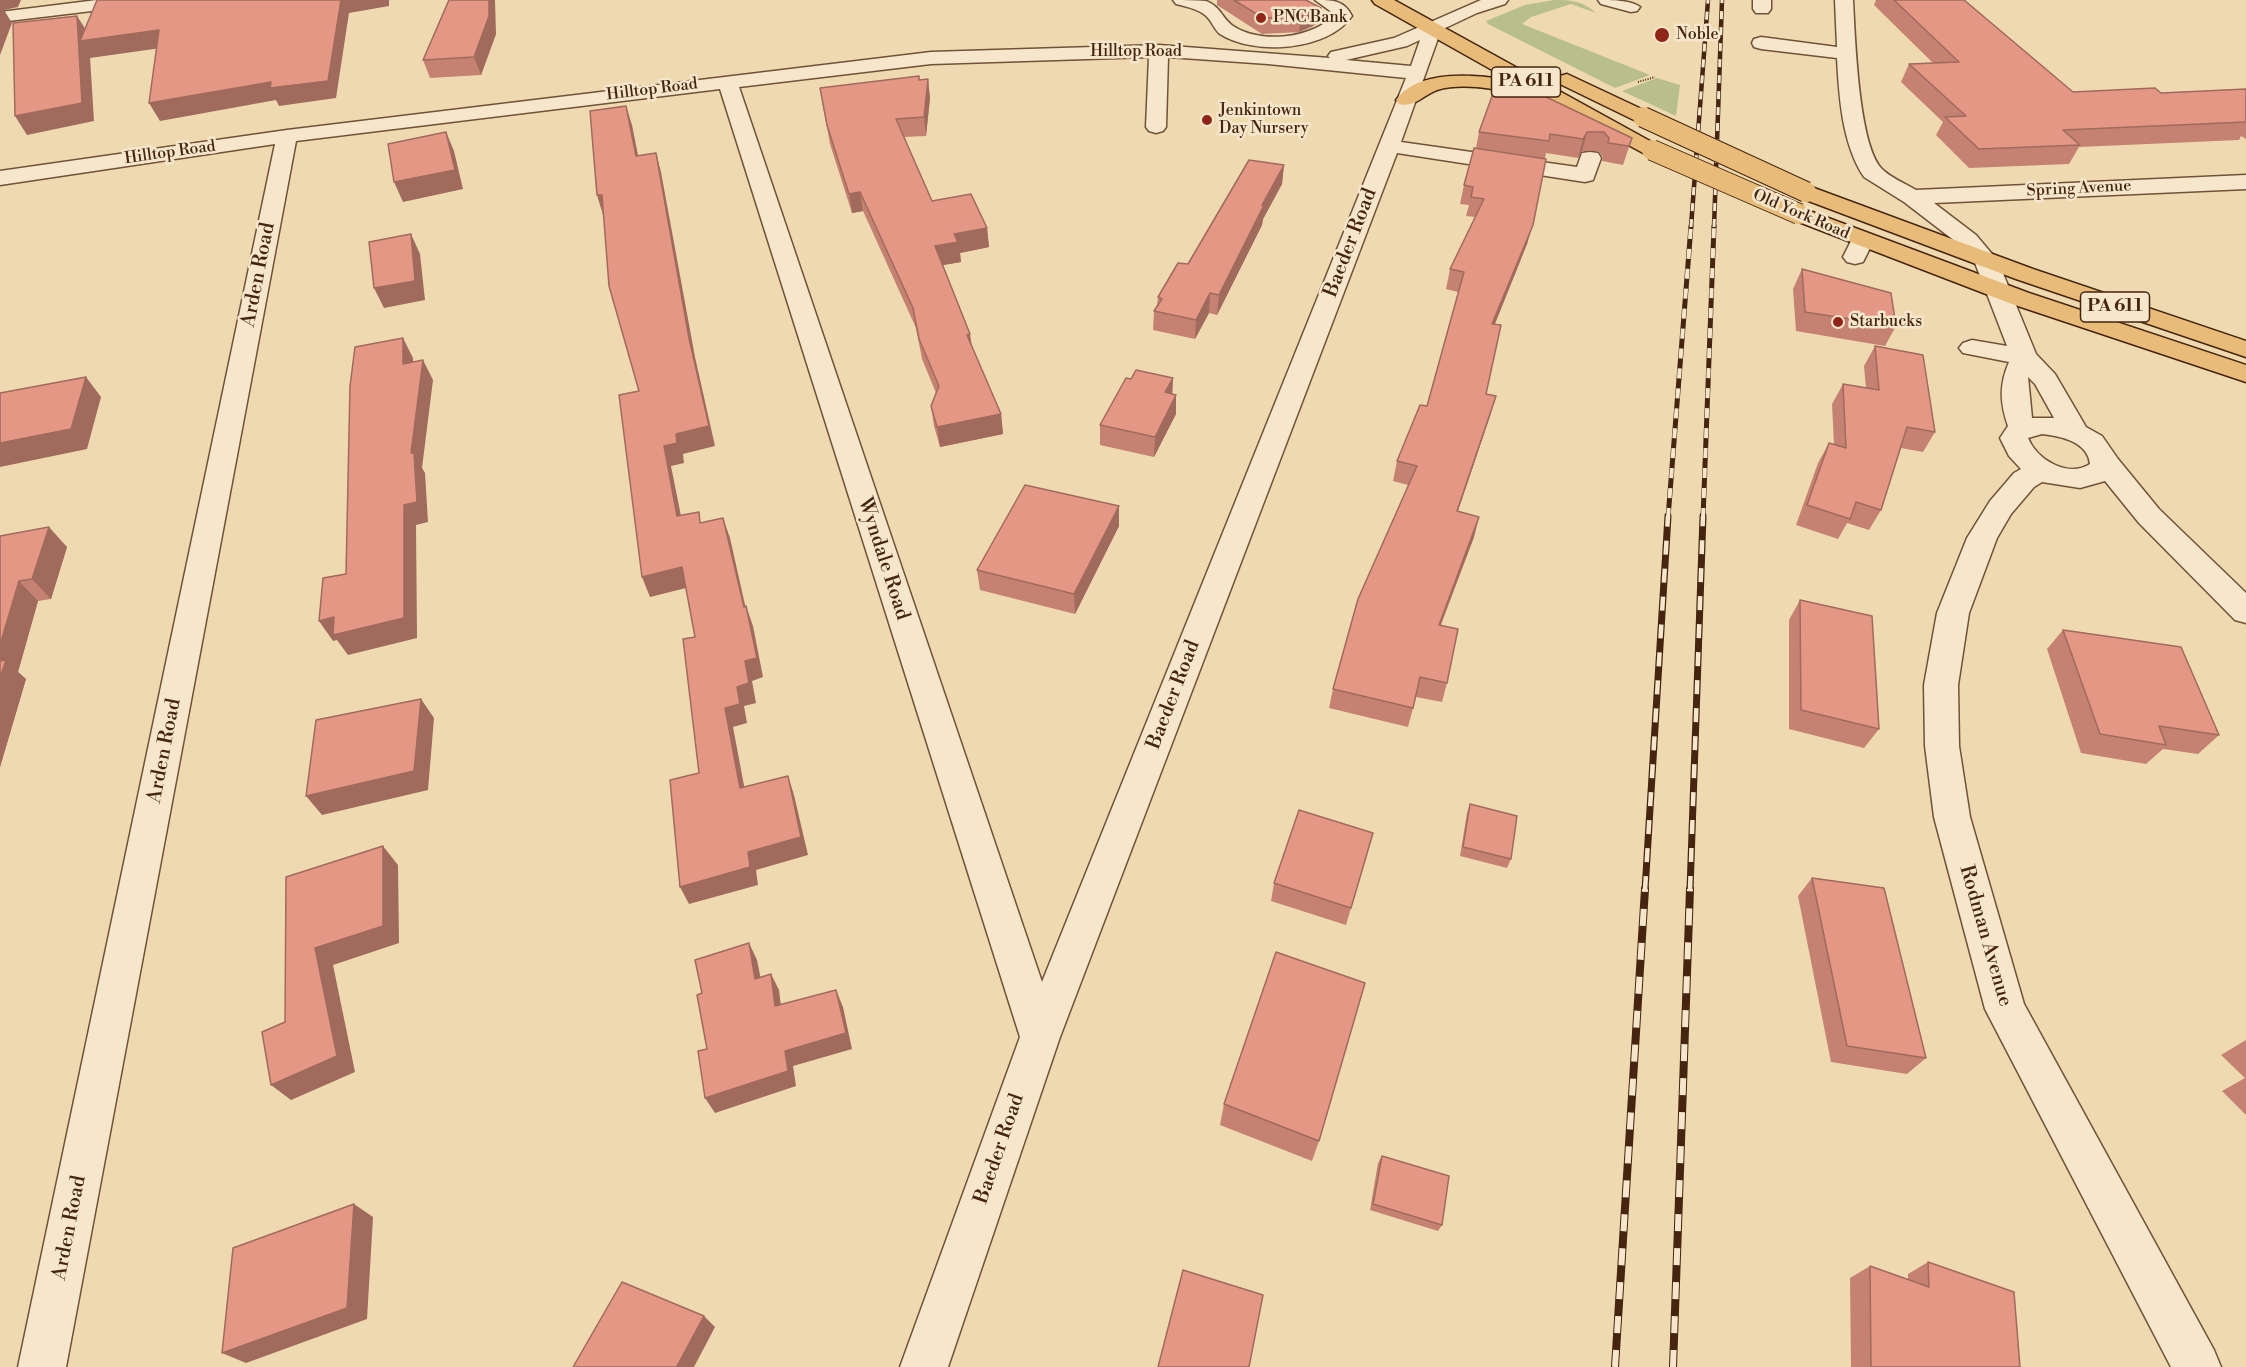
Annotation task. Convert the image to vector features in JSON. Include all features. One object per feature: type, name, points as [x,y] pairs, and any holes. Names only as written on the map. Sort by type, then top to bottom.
[{"type":"highway","name":"Old York Road","points":[[1381,0],[1472,27]]},
{"type":"highway","name":"Old York Road","points":[[1441,18],[1542,91],[1620,134],[1799,214],[1858,248],[1997,291],[2246,374]]},
{"type":"highway","name":"Old York Road","points":[[1547,69],[1643,117],[1806,192],[2098,301],[2246,349]]},
{"type":"highway","points":[[1412,87],[1452,82],[1492,84],[1542,91]]},
{"type":"street","points":[[0,17],[142,0]]},
{"type":"street","points":[[1173,0],[1216,54]]},
{"type":"street","name":"Hilltop Road","points":[[1307,62],[1400,42],[1441,18],[1499,0]]},
{"type":"street","points":[[1607,0],[1630,7]]},
{"type":"street","points":[[1844,0],[1848,81],[1860,147],[1872,172],[1912,197],[1968,240],[1986,261],[2024,357],[2046,380],[2076,433]]},
{"type":"street","points":[[1186,17],[1193,2],[1214,14],[1221,25],[1311,37],[1340,23],[1329,14]]},
{"type":"street","points":[[1329,14],[1365,26],[1400,42]]},
{"type":"street","name":"Baeder Road","points":[[924,1367],[1040,1038],[1441,18]]},
{"type":"street","points":[[1761,43],[1848,54]]},
{"type":"street","points":[[1156,127],[1159,51]]},
{"type":"street","name":"Hilltop Road","points":[[0,178],[287,136],[931,58],[1159,51],[1216,54],[1307,62],[1412,87]]},
{"type":"street","name":"Wyndale Road","points":[[727,81],[1040,1038]]},
{"type":"street","name":"Arden Road","points":[[42,1367],[287,136]]},
{"type":"street","points":[[1389,146],[1585,175],[1590,158]]},
{"type":"street","name":"Spring Avenue","points":[[1912,197],[2246,182]]},
{"type":"street","points":[[1972,348],[2024,357]]},
{"type":"street","points":[[2024,357],[2014,380],[2017,414],[2020,438],[2034,464],[2048,471],[2100,472],[2149,516],[2246,612]]},
{"type":"street","points":[[2020,438],[2045,425],[2076,433],[2097,447],[2100,472],[2149,516]]},
{"type":"street","name":"Rodman Avenue","points":[[2000,508],[2009,458],[2020,438]]},
{"type":"street","name":"Rodman Avenue","points":[[2048,471],[2032,475],[2024,480],[2000,508],[1982,538],[1953,613],[1941,685],[1942,746],[1952,817],[2005,1009],[2197,1367]]},
{"type":"street","points":[[2207,574],[2241,570]]},
{"type":"green space","points":[[1554,0],[1576,2],[1596,13],[1571,4],[1531,17],[1522,24],[1650,75],[1615,88],[1486,21],[1525,5]]},
{"type":"green space","points":[[1657,78],[1680,85],[1676,116],[1622,91]]},
{"type":"building","points":[[97,0],[341,0],[328,81],[270,88],[271,82],[149,103],[159,30],[80,41]]},
{"type":"building","points":[[449,0],[489,0],[489,16],[474,57],[423,60]]},
{"type":"building","points":[[1234,0],[1306,0],[1321,8],[1301,16],[1263,18]]},
{"type":"building","points":[[1894,0],[1964,0],[2073,92],[2155,88],[2161,93],[2246,89],[2246,122],[2063,130],[2080,145],[1979,149],[1945,117],[1966,116],[1909,64],[1959,62]]},
{"type":"building","points":[[77,16],[82,103],[15,116],[13,23]]},
{"type":"building","points":[[919,76],[919,80],[928,79],[924,117],[896,119],[932,201],[971,194],[987,228],[954,234],[958,242],[935,246],[970,334],[967,335],[1001,414],[937,427],[931,406],[939,386],[919,339],[913,308],[860,192],[849,194],[827,125],[820,88]]},
{"type":"building","points":[[1495,88],[1542,95],[1632,138],[1629,146],[1608,143],[1609,138],[1604,132],[1587,132],[1583,139],[1550,134],[1549,141],[1479,132]]},
{"type":"building","points":[[626,106],[636,156],[656,153],[689,338],[709,426],[676,434],[677,443],[664,446],[677,516],[699,512],[700,523],[723,518],[757,658],[745,661],[749,683],[737,687],[740,704],[725,708],[740,788],[788,776],[801,837],[748,852],[750,867],[680,887],[670,780],[699,773],[683,639],[695,637],[682,567],[642,577],[619,395],[639,391],[609,286],[602,195],[597,195],[590,111]]},
{"type":"building","points":[[446,132],[455,170],[394,182],[388,144]]},
{"type":"building","points":[[1474,148],[1546,159],[1533,225],[1492,324],[1501,325],[1486,394],[1496,396],[1457,511],[1479,517],[1439,625],[1458,629],[1447,683],[1420,677],[1413,708],[1333,689],[1358,599],[1417,466],[1397,461],[1420,405],[1427,406],[1464,272],[1450,269],[1484,199],[1471,197],[1473,187],[1464,185]]},
{"type":"building","points":[[1249,160],[1284,165],[1219,295],[1210,293],[1196,320],[1154,311],[1162,299],[1158,297],[1178,263],[1188,264]]},
{"type":"building","points":[[411,234],[415,281],[374,288],[369,242]]},
{"type":"building","points":[[1802,269],[1891,293],[1896,326],[1805,312]]},
{"type":"building","points":[[403,338],[403,364],[423,360],[411,453],[414,453],[417,502],[404,505],[404,618],[333,635],[334,617],[319,621],[323,578],[346,574],[350,386],[355,347]]},
{"type":"building","points":[[1875,346],[1923,355],[1935,432],[1907,427],[1881,510],[1856,502],[1850,519],[1807,505],[1829,443],[1846,448],[1843,384],[1879,390]]},
{"type":"building","points":[[1136,370],[1173,378],[1165,392],[1176,395],[1155,437],[1100,425],[1126,378],[1131,379]]},
{"type":"building","points":[[86,377],[71,429],[0,443],[0,393]]},
{"type":"building","points":[[1025,485],[1119,506],[1074,594],[977,570]]},
{"type":"building","points":[[49,527],[32,579],[19,581],[0,645],[0,536]]},
{"type":"building","points":[[1800,600],[1872,616],[1879,729],[1801,710]]},
{"type":"building","points":[[2063,630],[2181,647],[2219,735],[2159,726],[2166,745],[2100,734]]},
{"type":"building","points":[[6,660],[0,678],[0,661]]},
{"type":"building","points":[[421,699],[414,771],[306,796],[316,720]]},
{"type":"building","points":[[1470,804],[1517,816],[1511,859],[1463,847]]},
{"type":"building","points":[[1299,810],[1373,833],[1351,908],[1274,883]]},
{"type":"building","points":[[383,846],[383,926],[315,948],[337,1056],[271,1085],[262,1032],[285,1022],[286,877]]},
{"type":"building","points":[[1812,878],[1884,888],[1926,1058],[1847,1046]]},
{"type":"building","points":[[749,943],[755,979],[771,974],[775,1006],[836,990],[846,1033],[785,1051],[788,1071],[705,1098],[698,1051],[707,1049],[697,995],[702,993],[695,960]]},
{"type":"building","points":[[1276,952],[1365,983],[1319,1141],[1224,1104]]},
{"type":"building","points":[[1382,1156],[1449,1176],[1442,1225],[1373,1204]]},
{"type":"building","points":[[354,1204],[347,1308],[222,1353],[233,1248]]},
{"type":"building","points":[[1928,1262],[2014,1292],[2020,1367],[1871,1367],[1870,1266],[1929,1287]]},
{"type":"building","points":[[1183,1270],[1263,1295],[1249,1367],[1158,1367]]},
{"type":"building","points":[[622,1282],[704,1316],[677,1366],[680,1367],[573,1367]]},
{"type":"tunnel","points":[[1294,33],[1321,25]]},
{"type":"railway","points":[[1691,227],[1708,0]]},
{"type":"railway","points":[[1714,227],[1722,0]]},
{"type":"railway","points":[[1668,518],[1691,226]]},
{"type":"railway","points":[[1703,518],[1714,226]]},
{"type":"railway","points":[[1645,890],[1668,516]]},
{"type":"railway","points":[[1690,890],[1703,516]]},
{"type":"railway","points":[[1615,1367],[1645,889]]},
{"type":"railway","points":[[1673,1367],[1690,889]]},
{"type":"place","name":"PNC Bank","points":[[1261,18]]},
{"type":"place","name":"Noble","points":[[1662,35]]},
{"type":"place","name":"Jenkintown Day Nursery","points":[[1207,120]]},
{"type":"place","name":"Starbucks","points":[[1838,322]]}]
